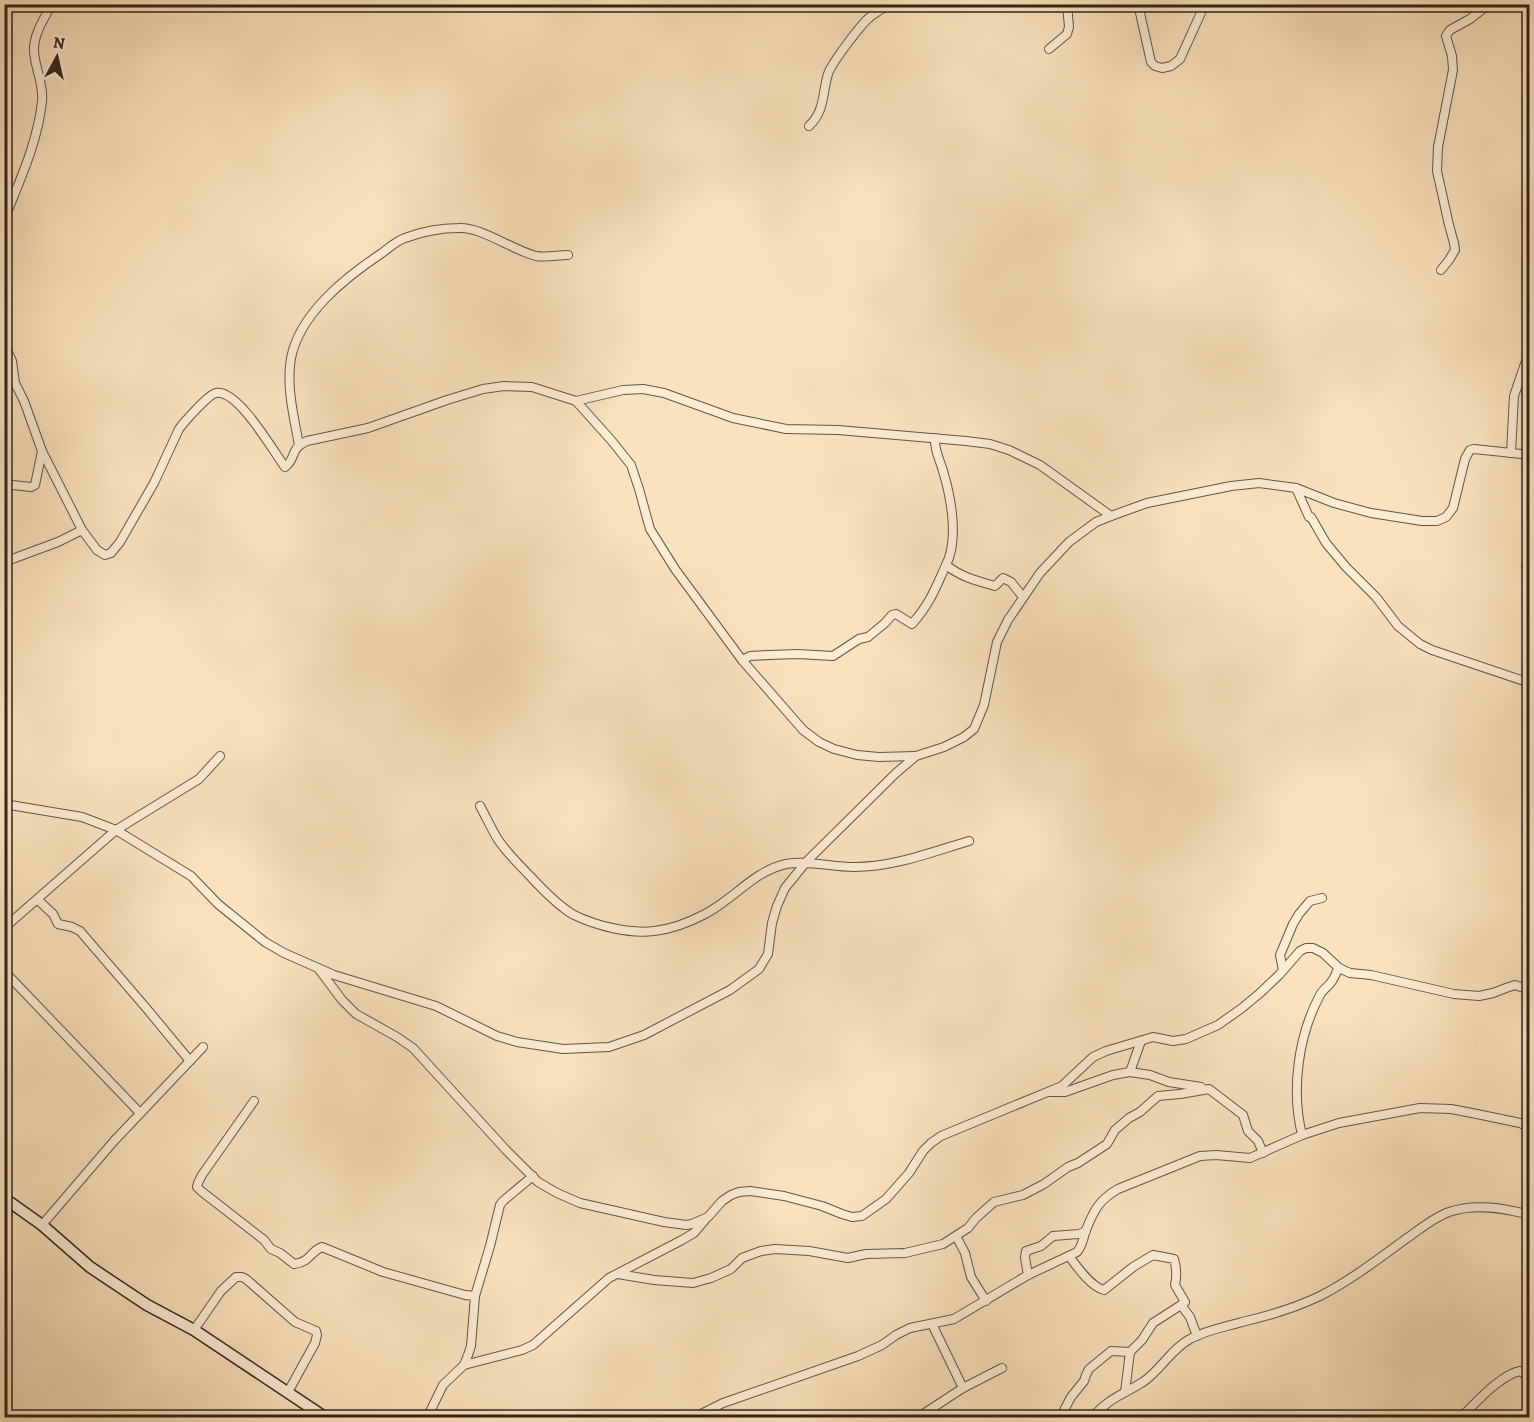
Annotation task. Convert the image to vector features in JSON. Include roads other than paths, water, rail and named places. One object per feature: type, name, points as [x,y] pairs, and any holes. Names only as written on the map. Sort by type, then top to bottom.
[{"type":"main road","points":[[4,1198],[42,1225],[90,1267],[147,1305],[194,1330],[326,1418]]},
{"type":"street","points":[[4,12],[17,4]]},
{"type":"street","points":[[4,220],[35,137],[42,91],[34,47],[37,32],[52,4]]},
{"type":"street","points":[[808,126],[817,118],[828,72],[833,63],[860,26],[870,16],[890,4]]},
{"type":"street","points":[[1049,49],[1067,34],[1069,27],[1067,4]]},
{"type":"street","points":[[1138,4],[1151,62],[1162,68],[1171,66],[1180,59],[1205,4]]},
{"type":"street","points":[[1441,270],[1455,250],[1437,171],[1438,147],[1453,70],[1452,56],[1446,36],[1450,30],[1470,19],[1489,4]]},
{"type":"street","points":[[299,445],[289,378],[291,357],[300,332],[343,280],[376,256],[402,239],[427,231],[461,227],[486,234],[510,247],[538,256],[568,255]]},
{"type":"street","points":[[4,343],[12,362],[15,383],[42,451],[82,530],[97,550],[105,555],[111,553],[120,542],[154,483],[179,429],[209,396],[217,392],[228,395],[252,417],[285,467],[299,445],[307,441],[368,428],[483,389],[504,386],[532,387],[576,401],[631,465],[650,529],[675,569],[742,660],[803,730],[819,742],[856,754],[879,758],[916,756],[944,747],[974,729],[984,705],[997,642],[1008,620],[1040,573],[1069,542],[1096,522],[1148,503],[1231,486],[1259,483],[1296,488],[1334,503],[1371,513],[1422,521],[1437,521],[1446,517],[1453,508],[1465,459],[1470,450],[1530,454]]},
{"type":"street","points":[[1511,453],[1514,396],[1530,349]]},
{"type":"street","points":[[576,401],[623,390],[643,389],[664,393],[733,418],[786,429],[838,430],[990,444],[1009,450],[1040,465],[1111,516]]},
{"type":"street","points":[[742,660],[750,656],[769,655],[833,656],[859,639],[868,637],[892,615],[896,614],[912,624],[924,611],[951,555],[953,540],[952,511],[935,438]]},
{"type":"street","points":[[4,484],[35,486],[42,451]]},
{"type":"street","points":[[1296,488],[1309,517],[1326,543],[1376,597],[1398,626],[1420,644],[1432,650],[1530,683]]},
{"type":"street","points":[[4,562],[58,542],[82,530]]},
{"type":"street","points":[[946,565],[969,579],[995,586],[1003,578],[1011,582],[1023,597]]},
{"type":"street","points":[[4,928],[116,830],[199,779],[220,756]]},
{"type":"street","points":[[4,804],[82,817],[116,830],[191,876],[218,904],[265,942],[317,968],[436,1006],[497,1036],[517,1042],[563,1049],[609,1047],[644,1035],[730,990],[759,969],[768,954],[772,923],[785,888],[807,861],[896,772],[916,756]]},
{"type":"street","points":[[480,806],[498,839],[546,893],[573,914],[628,931],[654,931],[678,926],[707,913],[727,900],[746,883],[784,864],[807,861],[844,866],[881,865],[969,841]]},
{"type":"street","points":[[1283,970],[1280,956],[1293,924],[1310,901],[1322,898]]},
{"type":"street","points":[[38,900],[53,914],[58,924],[72,927],[80,932],[190,1061]]},
{"type":"street","points":[[464,1365],[533,1345],[609,1278],[693,1233],[722,1201],[739,1192],[750,1191],[784,1197],[822,1206],[842,1214],[862,1216],[886,1199],[909,1173],[923,1151],[942,1136],[1062,1086],[1093,1057],[1106,1051],[1153,1037],[1173,1041],[1186,1039],[1218,1024],[1242,1008],[1300,951],[1306,948],[1313,948],[1323,953],[1338,968],[1350,973],[1371,975],[1454,994],[1479,996],[1515,985],[1530,990]]},
{"type":"street","points":[[317,968],[356,1014],[413,1048],[538,1182],[580,1203],[664,1222],[686,1225],[708,1217]]},
{"type":"street","points":[[1302,1136],[1296,1092],[1302,1043],[1320,995],[1332,981],[1338,968]]},
{"type":"street","points":[[4,971],[140,1113]]},
{"type":"street","points":[[1130,1072],[1141,1041]]},
{"type":"street","points":[[42,1225],[114,1141],[203,1047]]},
{"type":"street","points":[[1049,1092],[1065,1092],[1113,1075],[1130,1072],[1209,1089],[1244,1115],[1248,1131],[1258,1142],[1263,1153]]},
{"type":"street","points":[[618,1274],[693,1283],[711,1278],[730,1269],[742,1258],[761,1251],[776,1249],[809,1251],[848,1258],[866,1254],[905,1253],[943,1244],[968,1228],[994,1202],[1023,1195],[1107,1144],[1115,1130],[1158,1096],[1209,1089]]},
{"type":"street","points":[[254,1101],[202,1175],[197,1187],[201,1191],[294,1264],[303,1263],[317,1249],[322,1248],[390,1274],[475,1296]]},
{"type":"street","points":[[693,1418],[723,1403],[858,1356],[910,1328],[954,1319],[1028,1275],[1077,1252],[1099,1203],[1106,1196],[1200,1156],[1250,1158],[1339,1123],[1420,1108],[1451,1109],[1520,1123],[1530,1128]]},
{"type":"street","points":[[427,1418],[443,1385],[464,1365],[471,1346],[475,1296],[500,1205],[533,1176]]},
{"type":"street","points":[[1092,1418],[1107,1402],[1146,1380],[1174,1351],[1189,1340],[1208,1331],[1253,1320],[1320,1296],[1433,1220],[1449,1212],[1470,1208],[1490,1208],[1512,1210],[1530,1215]]},
{"type":"street","points":[[1028,1275],[1026,1251],[1041,1245],[1053,1236],[1079,1234],[1086,1231]]},
{"type":"street","points":[[956,1236],[965,1253],[971,1277],[986,1301]]},
{"type":"street","points":[[1069,1256],[1084,1275],[1104,1290],[1133,1267],[1153,1255],[1174,1259],[1177,1267],[1175,1285],[1185,1302],[1153,1323],[1142,1340],[1130,1352],[1125,1392]]},
{"type":"street","points":[[194,1330],[221,1291],[236,1277],[246,1279],[295,1322],[316,1331],[315,1343],[288,1392]]},
{"type":"street","points":[[1181,1305],[1190,1317],[1197,1336]]},
{"type":"street","points":[[932,1324],[963,1388]]},
{"type":"street","points":[[1060,1418],[1071,1397],[1084,1381],[1089,1369],[1111,1351],[1130,1352]]},
{"type":"street","points":[[917,1418],[963,1388],[1002,1368]]},
{"type":"street","points":[[1460,1418],[1503,1378],[1520,1371],[1530,1378]]}]
